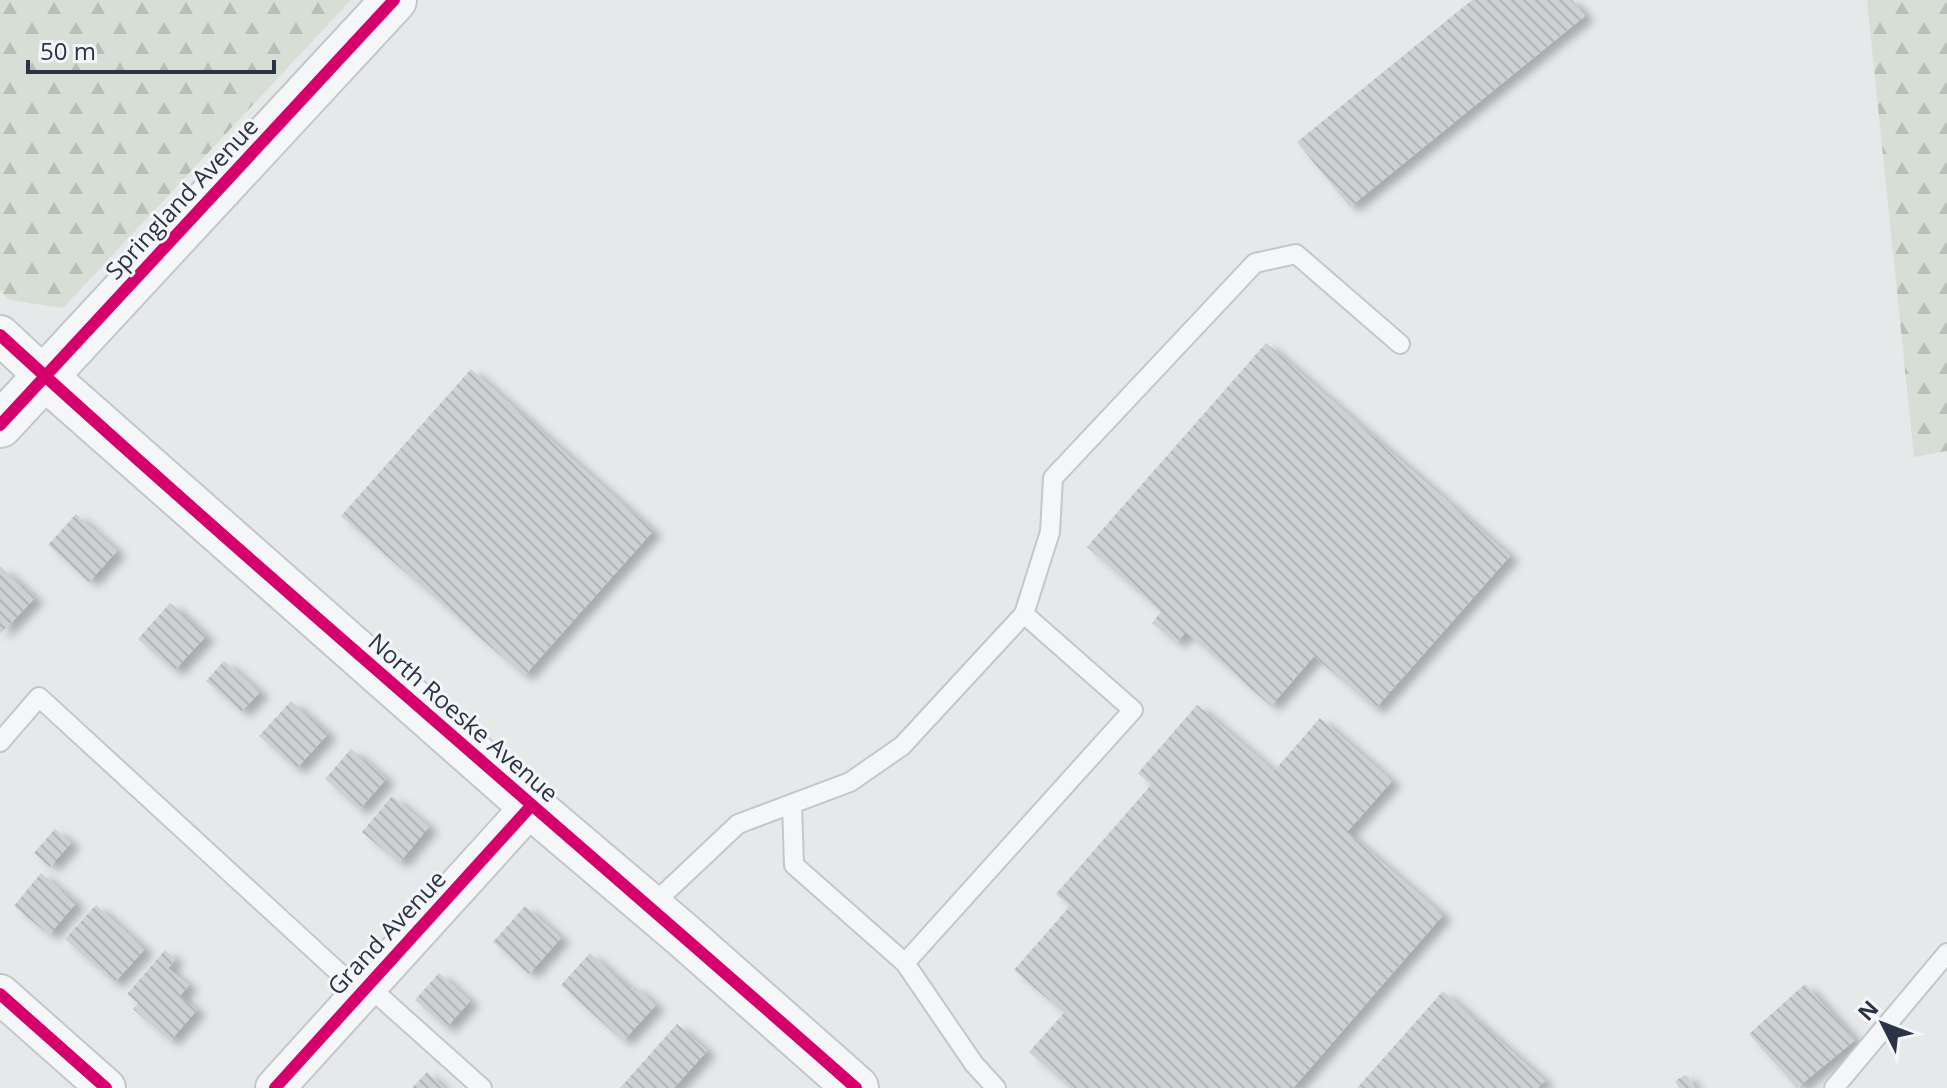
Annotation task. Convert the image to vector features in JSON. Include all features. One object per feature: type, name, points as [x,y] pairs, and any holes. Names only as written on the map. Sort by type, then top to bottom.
[{"type":"street","name":"Springland Avenue","points":[[0,425],[394,0]]},
{"type":"street","points":[[0,335],[45,377]]},
{"type":"street","name":"North Roeske Avenue","points":[[45,377],[856,1088]]},
{"type":"street","name":"Grand Avenue","points":[[275,1088],[531,806]]},
{"type":"street","points":[[0,994],[106,1088]]},
{"type":"lane","points":[[650,907],[738,824],[850,782],[902,746],[1024,614],[1050,532],[1053,478],[1255,263],[1296,254],[1400,344]]},
{"type":"lane","points":[[905,963],[1133,710],[1024,614]]},
{"type":"lane","points":[[0,742],[39,697],[364,989],[482,1088]]},
{"type":"lane","points":[[792,804],[794,865],[905,963],[974,1064],[996,1088]]},
{"type":"lane","points":[[1834,1088],[1947,953]]},
{"type":"green space","points":[[0,0],[351,0],[63,308],[10,300],[0,291]]},
{"type":"green space","points":[[1867,0],[1947,0],[1947,451],[1914,457]]},
{"type":"building","points":[[1472,0],[1572,0],[1585,16],[1350,207],[1297,142]]},
{"type":"building","points":[[1266,343],[1510,556],[1375,709],[1314,656],[1271,706],[1186,632],[1176,643],[1152,623],[1161,612],[1087,547]]},
{"type":"building","points":[[471,369],[653,531],[524,676],[341,516]]},
{"type":"building","points":[[76,514],[117,551],[89,582],[48,545]]},
{"type":"building","points":[[0,566],[35,598],[0,634]]},
{"type":"building","points":[[170,603],[206,636],[174,671],[138,639]]},
{"type":"building","points":[[224,661],[260,692],[241,712],[206,681]]},
{"type":"building","points":[[291,701],[328,734],[296,769],[259,736]]},
{"type":"building","points":[[1197,705],[1274,771],[1320,718],[1392,781],[1347,832],[1443,915],[1293,1088],[1070,1088],[1029,1052],[1064,1013],[1014,970],[1070,906],[1056,894],[1151,785],[1138,773]]},
{"type":"building","points":[[351,749],[386,779],[359,810],[325,779]]},
{"type":"building","points":[[392,796],[429,827],[399,863],[362,832]]},
{"type":"building","points":[[55,829],[71,843],[50,867],[34,853]]},
{"type":"building","points":[[41,873],[76,903],[49,935],[14,906]]},
{"type":"building","points":[[96,905],[145,949],[114,983],[65,939]]},
{"type":"building","points":[[525,906],[561,938],[529,974],[493,942]]},
{"type":"building","points":[[165,950],[175,959],[168,968],[189,985],[180,996],[197,1010],[170,1041],[133,1009],[138,1003],[127,994]]},
{"type":"building","points":[[590,953],[631,990],[634,986],[656,1005],[623,1041],[561,985]]},
{"type":"building","points":[[439,973],[470,1001],[446,1028],[415,1000]]},
{"type":"building","points":[[1805,984],[1855,1040],[1797,1088],[1749,1034]]},
{"type":"building","points":[[1443,991],[1545,1081],[1538,1088],[1357,1088]]},
{"type":"building","points":[[677,1024],[707,1051],[674,1088],[620,1088]]},
{"type":"building","points":[[427,1072],[444,1088],[412,1088]]},
{"type":"building","points":[[1685,1075],[1695,1088],[1679,1088],[1675,1081]]},
{"type":"cycle path","points":[[0,425],[394,0]]},
{"type":"cycle path","points":[[0,335],[319,620],[856,1088]]},
{"type":"cycle path","points":[[275,1088],[531,806]]},
{"type":"cycle path","points":[[0,994],[106,1088]]}]
